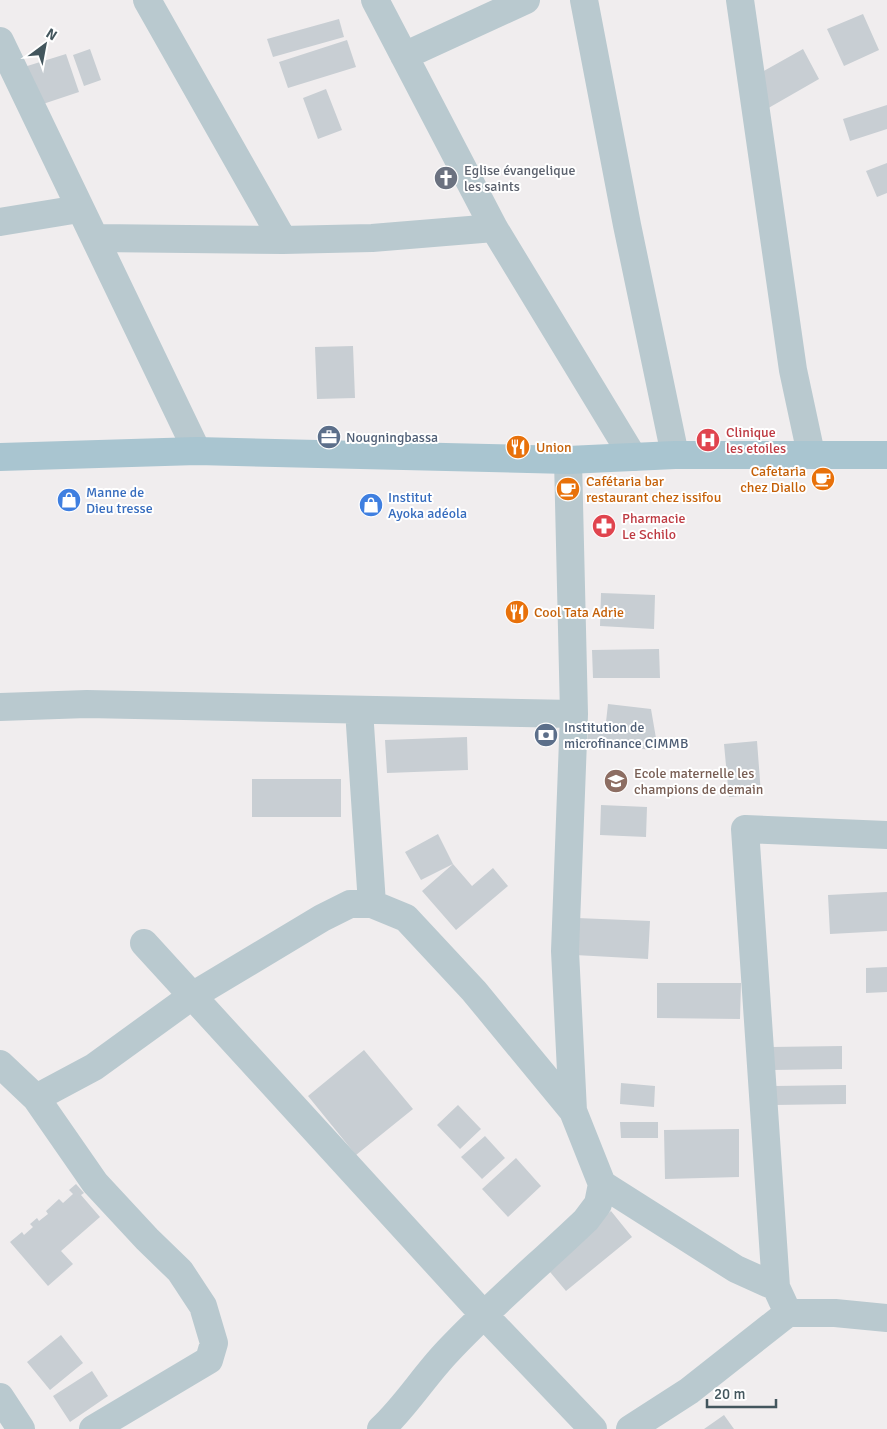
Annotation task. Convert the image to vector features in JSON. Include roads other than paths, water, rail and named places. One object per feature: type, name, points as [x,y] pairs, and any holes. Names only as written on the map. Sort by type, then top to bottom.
[{"type":"main road","points":[[0,457],[196,451],[568,460],[676,455],[887,455]]},
{"type":"street","points":[[147,0],[283,240]]},
{"type":"street","points":[[375,0],[494,228],[633,457]]},
{"type":"street","points":[[404,56],[526,0]]},
{"type":"street","points":[[584,0],[626,225],[676,455]]},
{"type":"street","points":[[740,0],[793,370],[811,454]]},
{"type":"street","points":[[0,41],[80,209],[96,238],[196,451]]},
{"type":"street","points":[[0,222],[80,209]]},
{"type":"street","points":[[96,238],[283,240],[372,238],[494,228]]},
{"type":"street","points":[[568,460],[574,714],[565,951],[573,1111]]},
{"type":"street","points":[[0,707],[87,704],[574,714]]},
{"type":"street","points":[[359,710],[372,904]]},
{"type":"street","points":[[788,1313],[776,1286],[746,829],[887,835]]},
{"type":"street","points":[[36,1098],[94,1067],[192,996],[322,918],[350,904],[372,904],[406,918],[474,991],[573,1111],[602,1184],[598,1204],[586,1220],[484,1315],[423,1377],[392,1419],[380,1429]]},
{"type":"street","points":[[144,944],[484,1315],[593,1429]]},
{"type":"street","points":[[0,1064],[36,1098],[95,1182],[147,1239],[180,1271],[203,1306],[214,1343],[209,1360],[94,1429]]},
{"type":"street","points":[[602,1184],[736,1269],[776,1286]]},
{"type":"street","points":[[630,1429],[689,1390],[788,1313],[835,1313],[887,1318]]},
{"type":"street","points":[[0,1397],[21,1429]]},
{"type":"place","name":"Eglise évangelique les saints","points":[[446,178]]},
{"type":"place","name":"Nougningbassa","points":[[329,437]]},
{"type":"place","name":"Clinique les etoiles","points":[[708,440]]},
{"type":"place","name":"Union","points":[[518,447]]},
{"type":"place","name":"Cafetaria chez Diallo","points":[[823,479]]},
{"type":"place","name":"Cafétaria bar restaurant chez issifou","points":[[568,489]]},
{"type":"place","name":"Manne de Dieu tresse","points":[[69,500]]},
{"type":"place","name":"Institut Ayoka adéola","points":[[371,505]]},
{"type":"place","name":"Pharmacie Le Schilo","points":[[604,526]]},
{"type":"place","name":"Cool Tata Adrie","points":[[517,612]]},
{"type":"place","name":"Institution de microfinance CIMMB","points":[[546,735]]},
{"type":"place","name":"Ecole maternelle les champions de demain","points":[[616,781]]}]
